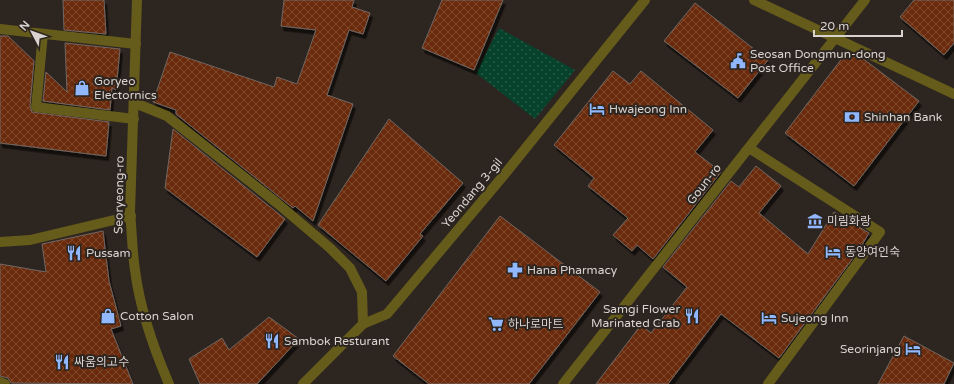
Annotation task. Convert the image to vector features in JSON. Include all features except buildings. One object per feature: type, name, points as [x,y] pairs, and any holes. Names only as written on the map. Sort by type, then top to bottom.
[{"type":"street","name":"Seoryeong-ro","points":[[137,0],[131,216],[134,269],[146,326],[169,384]]},
{"type":"street","name":"Yeondang 3-gil","points":[[303,384],[363,324],[387,314],[504,175],[645,0]]},
{"type":"street","points":[[754,0],[954,94]]},
{"type":"street","name":"Goun-ro","points":[[563,384],[865,0]]},
{"type":"street","points":[[0,29],[136,44]]},
{"type":"street","points":[[43,34],[36,107],[134,119]]},
{"type":"street","points":[[135,103],[167,116],[277,202],[330,248],[350,268],[362,292],[363,324]]},
{"type":"street","points":[[749,148],[880,232],[768,384]]},
{"type":"street","points":[[0,242],[30,240],[131,216]]},
{"type":"street","points":[[0,382],[5,384]]},
{"type":"green space","points":[[499,28],[575,70],[535,119],[476,73]]},
{"type":"place","name":"Seosan Dongmun-dong Post Office","points":[[738,61]]},
{"type":"place","name":"Goryeo Electornics","points":[[82,88]]},
{"type":"place","name":"Hwajeong Inn","points":[[597,109]]},
{"type":"place","name":"Shinhan Bank","points":[[852,117]]},
{"type":"place","name":"미림화랑","points":[[815,221]]},
{"type":"place","name":"동양여인숙","points":[[833,252]]},
{"type":"place","name":"Pussam","points":[[74,253]]},
{"type":"place","name":"Hana Pharmacy","points":[[515,270]]},
{"type":"place","name":"Cotton Salon","points":[[108,316]]},
{"type":"place","name":"Samgi Flower Marinated Crab","points":[[692,316]]},
{"type":"place","name":"Sujeong Inn","points":[[769,318]]},
{"type":"place","name":"하나로마트","points":[[496,324]]},
{"type":"place","name":"Sambok Resturant","points":[[272,341]]},
{"type":"place","name":"Seorinjang","points":[[913,349]]},
{"type":"place","name":"싸움의고수","points":[[62,362]]}]
